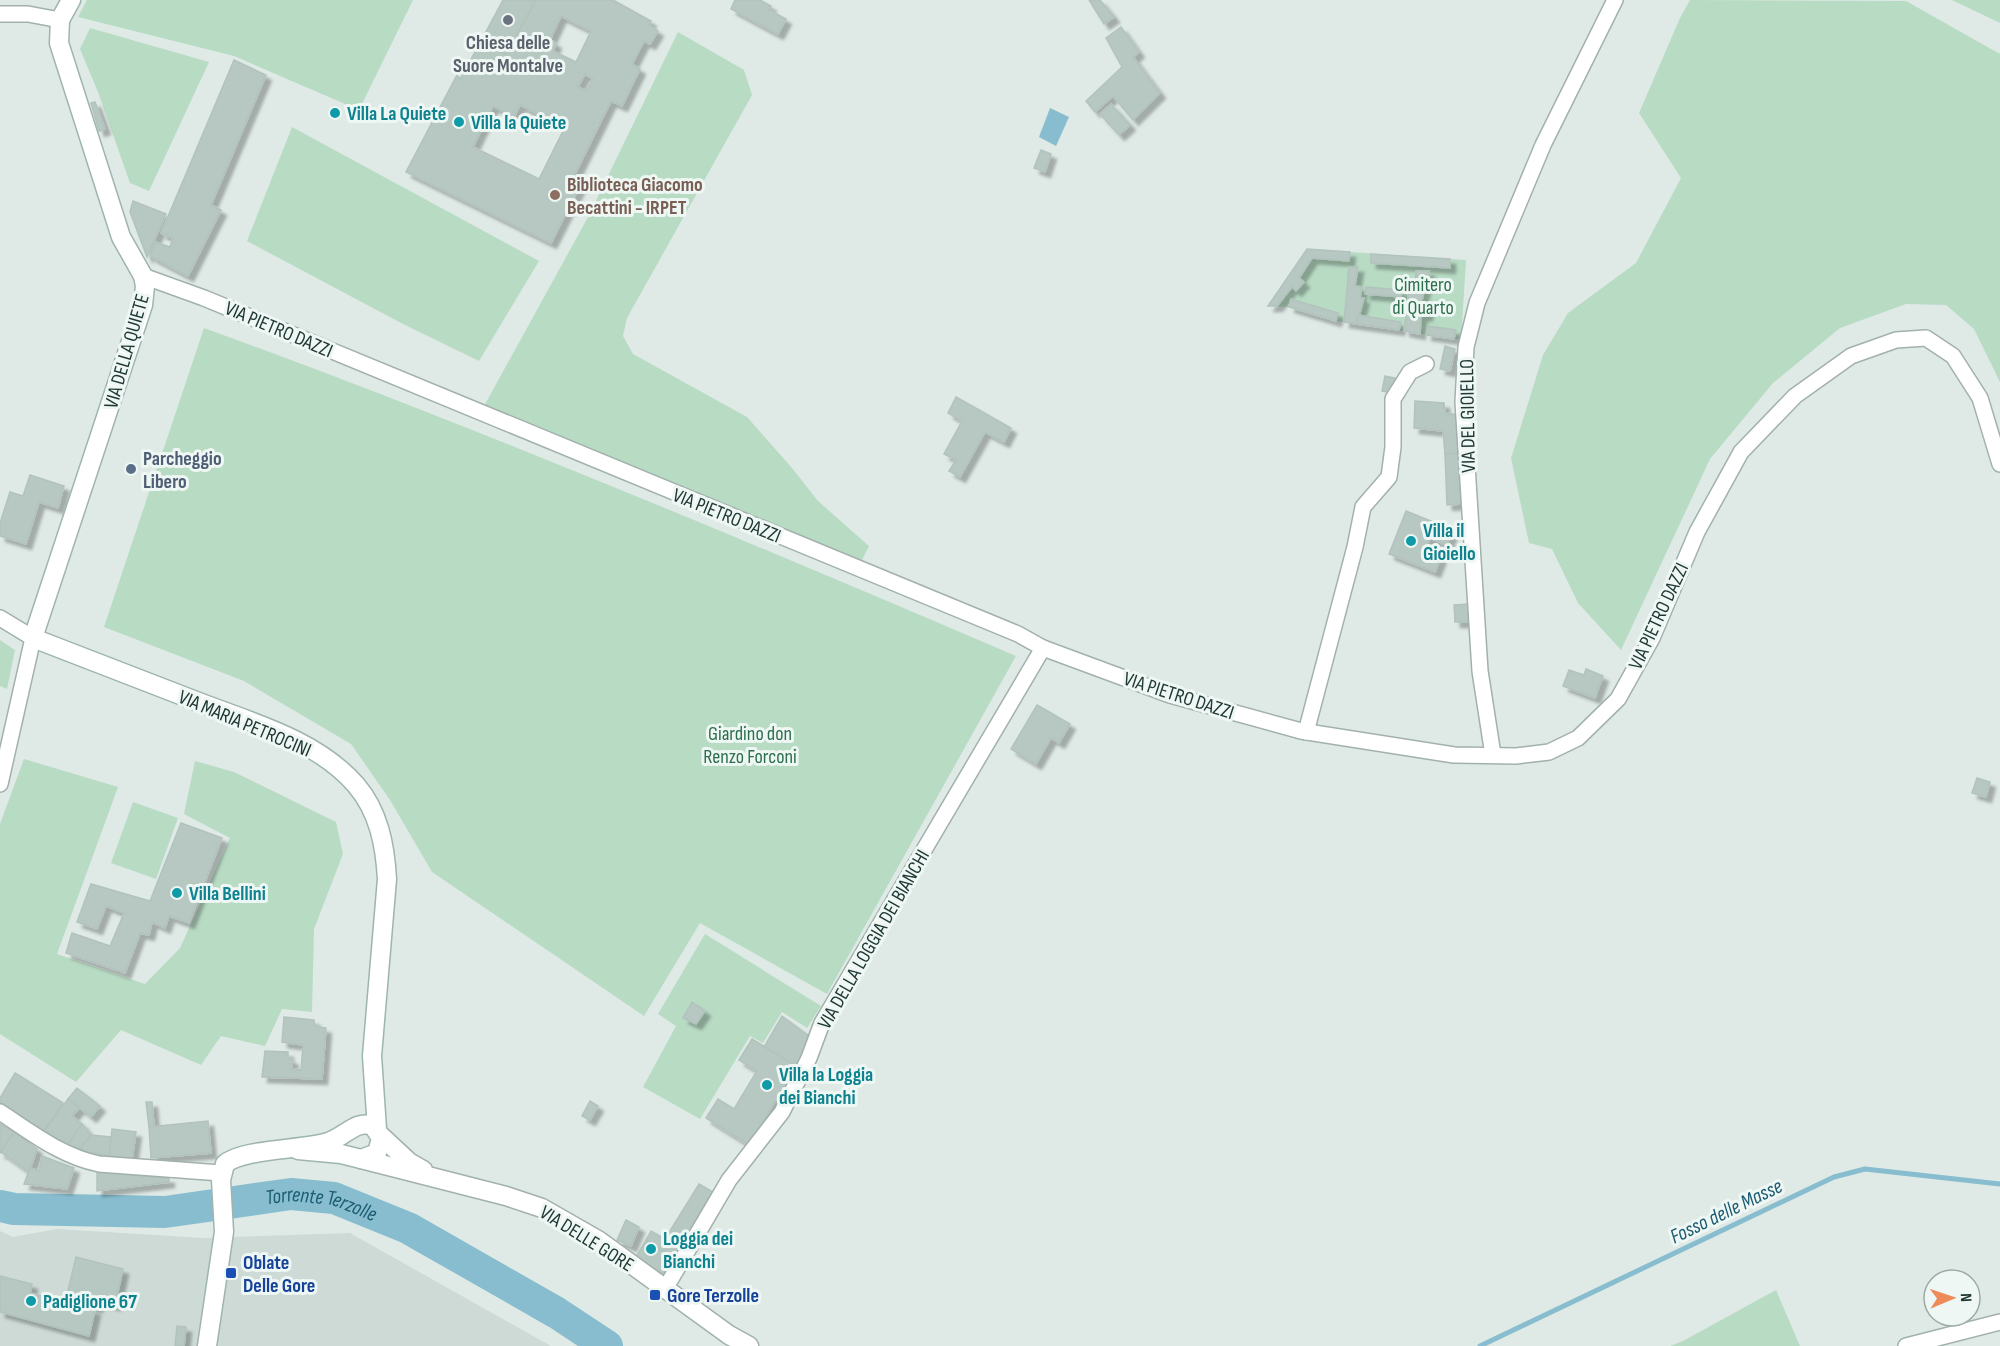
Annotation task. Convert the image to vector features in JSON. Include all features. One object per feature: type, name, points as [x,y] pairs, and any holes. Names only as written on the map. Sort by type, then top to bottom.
[{"type":"main road","name":"VIA DELLA QUIETE","points":[[33,638],[143,305],[145,286],[143,276],[121,237],[58,43],[60,20],[71,0]]},
{"type":"main road","name":"VIA MARIA PETROCINI","points":[[33,638],[291,738],[332,762],[362,793],[380,828],[386,856],[387,879],[372,1056],[362,1104],[350,1131]]},
{"type":"main road","name":"VIA MARIA PETROCINI","points":[[372,1056],[378,1132]]},
{"type":"main road","name":"VIA DELLE GORE","points":[[298,1150],[363,1124],[378,1132],[409,1162],[440,1180]]},
{"type":"main road","points":[[350,1131],[346,1145],[358,1158],[377,1153],[381,1142],[378,1132]]},
{"type":"main road","name":"VIA DELLE GORE","points":[[221,1176],[225,1164],[238,1156],[298,1150],[358,1158],[522,1200],[542,1208],[598,1240],[749,1346]]},
{"type":"main road","points":[[207,1346],[224,1232],[221,1176]]},
{"type":"street","name":"VIA DEL GIOIELLO","points":[[1493,755],[1479,660],[1463,402],[1466,347],[1477,303],[1544,145],[1615,0]]},
{"type":"street","points":[[0,14],[27,14],[60,20]]},
{"type":"street","name":"VIA PIETRO DAZZI","points":[[143,276],[204,298],[1018,634],[1043,648],[1170,695],[1306,732],[1454,755],[1516,756],[1549,752],[1578,738],[1618,699],[1652,638],[1697,532],[1741,452],[1795,396],[1851,356],[1896,340],[1926,339],[1953,356],[1980,398],[2000,464]]},
{"type":"street","points":[[1306,732],[1363,507],[1389,477],[1393,447],[1393,399],[1410,372],[1426,364]]},
{"type":"street","points":[[0,618],[33,638],[0,784]]},
{"type":"street","name":"VIA DELLA LOGGIA DEI BIANCHI","points":[[665,1289],[729,1180],[782,1112],[809,1058],[822,1023],[1043,648]]},
{"type":"street","points":[[0,1112],[67,1155],[81,1160],[108,1165],[221,1176]]},
{"type":"street","points":[[1906,1346],[2000,1322]]},
{"type":"shaded area","points":[[57,1229],[204,1238],[350,1233],[551,1346],[0,1346],[0,1231],[13,1237]]},
{"type":"green space","points":[[87,0],[413,0],[359,110],[234,56],[78,17]]},
{"type":"green space","points":[[1690,0],[1906,1],[2000,54],[2000,382],[1974,329],[1946,305],[1906,304],[1840,328],[1773,383],[1710,459],[1621,650],[1578,603],[1552,549],[1529,543],[1511,458],[1543,355],[1568,313],[1636,263],[1681,178],[1639,113]]},
{"type":"green space","points":[[1952,0],[2000,0],[2000,23]]},
{"type":"green space","points":[[90,28],[209,62],[149,191],[130,183],[98,92],[80,49]]},
{"type":"green space","points":[[678,32],[744,70],[752,95],[627,318],[623,336],[633,354],[747,417],[818,501],[869,546],[862,560],[484,406],[587,219]]},
{"type":"green space","points":[[292,127],[539,261],[479,361],[403,324],[247,241]]},
{"type":"green space","name":"Cimitero di Quarto","points":[[1307,249],[1466,260],[1461,340],[1336,321],[1289,307],[1268,306]]},
{"type":"green space","name":"Giardino don Renzo Forconi","points":[[204,328],[511,445],[1016,656],[827,994],[700,923],[644,1016],[432,872],[390,800],[351,744],[244,681],[104,627]]},
{"type":"green space","points":[[0,640],[15,650],[7,689],[0,686]]},
{"type":"green space","points":[[24,759],[118,787],[57,954],[145,984],[180,948],[230,838],[184,814],[195,761],[234,772],[336,822],[343,854],[314,929],[312,1012],[282,1009],[265,1046],[221,1036],[201,1065],[121,1030],[76,1082],[0,1034],[0,824]]},
{"type":"green space","points":[[133,802],[178,818],[156,879],[111,863]]},
{"type":"green space","points":[[705,934],[821,1006],[807,1028],[782,1012],[763,1043],[750,1036],[700,1119],[643,1087],[676,1026],[658,1014]]},
{"type":"green space","points":[[1776,1290],[1800,1346],[1670,1346],[1683,1341]]},
{"type":"water","points":[[1050,108],[1069,117],[1056,146],[1039,137]]},
{"type":"building","name":"Chiesa delle Suore Montalve","points":[[503,0],[536,0],[506,55],[481,41]]},
{"type":"building","name":"Villa la Quiete","points":[[536,0],[613,0],[651,21],[649,25],[658,31],[650,44],[644,41],[632,64],[640,69],[622,106],[611,101],[574,176],[583,180],[551,243],[406,172],[457,75],[460,79],[481,41],[506,55]],"holes":[[[561,16],[591,31],[576,62],[553,51],[556,43],[550,40]],[[585,74],[593,79],[586,91],[578,87]],[[520,105],[565,127],[539,179],[473,147],[493,106],[514,117]]]},
{"type":"building","points":[[735,0],[760,0],[771,6],[769,10],[786,19],[778,34],[731,9]]},
{"type":"building","points":[[1089,0],[1100,0],[1114,17],[1104,24]]},
{"type":"building","points":[[1121,27],[1139,52],[1133,57],[1160,93],[1133,120],[1113,96],[1095,112],[1086,101],[1122,67],[1106,38]]},
{"type":"building","points":[[234,60],[266,75],[211,205],[221,210],[188,276],[150,256],[155,242],[170,247],[173,238],[161,233]]},
{"type":"building","points":[[95,102],[105,129],[99,131],[91,103]]},
{"type":"building","points":[[1111,104],[1130,125],[1119,135],[1100,114]]},
{"type":"building","points":[[1041,150],[1051,154],[1045,172],[1034,168]]},
{"type":"building","points":[[133,201],[166,214],[147,257],[130,212]]},
{"type":"building","points":[[1307,249],[1350,252],[1349,261],[1312,258],[1299,278],[1304,282],[1296,291],[1292,287],[1277,306],[1268,306]]},
{"type":"building","points":[[1371,254],[1450,259],[1450,268],[1371,263]]},
{"type":"building","points":[[1349,267],[1358,267],[1355,286],[1362,287],[1360,298],[1364,298],[1357,324],[1344,322]]},
{"type":"building","points":[[1416,271],[1429,271],[1421,304],[1429,305],[1427,315],[1421,316],[1420,334],[1404,331],[1409,291],[1415,292]]},
{"type":"building","points":[[1366,287],[1402,290],[1401,297],[1365,294]]},
{"type":"building","points":[[1291,299],[1338,313],[1336,321],[1289,307]]},
{"type":"building","points":[[1358,315],[1401,322],[1399,330],[1357,324]]},
{"type":"building","points":[[1428,326],[1456,330],[1454,339],[1426,335]]},
{"type":"building","points":[[1445,346],[1455,349],[1450,371],[1440,369]]},
{"type":"building","points":[[1385,376],[1399,379],[1396,393],[1382,391]]},
{"type":"building","points":[[956,397],[1011,428],[1004,442],[985,432],[960,477],[949,471],[956,460],[944,454],[962,421],[948,413]]},
{"type":"building","points":[[1415,401],[1444,403],[1445,413],[1458,415],[1460,453],[1445,454],[1443,431],[1414,428]]},
{"type":"building","points":[[1460,453],[1462,504],[1447,505],[1445,454]]},
{"type":"building","points":[[30,475],[64,486],[58,508],[39,502],[26,544],[0,536],[0,523],[10,492],[23,496]]},
{"type":"building","name":"Villa il Gioiello","points":[[1406,511],[1453,530],[1447,545],[1430,538],[1425,550],[1441,557],[1435,572],[1389,554]]},
{"type":"building","points":[[1468,604],[1469,622],[1455,622],[1454,605]]},
{"type":"building","points":[[1586,669],[1603,676],[1595,698],[1563,686],[1569,670],[1584,675]]},
{"type":"building","points":[[1037,705],[1070,724],[1059,743],[1051,738],[1036,764],[1011,749]]},
{"type":"building","points":[[1977,778],[1990,782],[1986,797],[1972,793]]},
{"type":"building","name":"Villa Bellini","points":[[181,823],[222,838],[189,923],[169,916],[165,928],[152,922],[149,935],[140,933],[125,973],[66,953],[72,933],[110,946],[124,913],[106,906],[97,929],[77,922],[91,884],[150,901]]},
{"type":"building","points":[[692,1002],[705,1011],[696,1024],[683,1018]]},
{"type":"building","points":[[782,1016],[813,1039],[796,1066],[764,1047]]},
{"type":"building","points":[[284,1017],[314,1020],[315,1026],[326,1028],[322,1079],[262,1077],[265,1051],[288,1052],[288,1058],[293,1060],[291,1069],[301,1070],[303,1045],[282,1042]]},
{"type":"building","name":"Villa la Loggia dei Bianchi","points":[[752,1039],[796,1066],[749,1145],[706,1118],[718,1099],[734,1109],[757,1071],[739,1060]]},
{"type":"building","points":[[15,1073],[63,1103],[44,1131],[0,1103],[0,1098]]},
{"type":"building","points":[[77,1088],[100,1106],[91,1117],[68,1099]]},
{"type":"building","points":[[68,1099],[79,1108],[72,1116],[82,1124],[67,1146],[44,1131]]},
{"type":"building","points":[[590,1101],[598,1106],[590,1120],[582,1116]]},
{"type":"building","points":[[146,1102],[152,1102],[154,1127],[149,1127]]},
{"type":"building","points":[[208,1121],[211,1153],[151,1158],[149,1127]]},
{"type":"building","points":[[0,1124],[14,1132],[0,1153]]},
{"type":"building","points":[[82,1124],[91,1135],[79,1151],[67,1146]]},
{"type":"building","points":[[112,1129],[136,1132],[132,1159],[109,1156]]},
{"type":"building","points":[[14,1132],[37,1149],[29,1172],[1,1152]]},
{"type":"building","points":[[91,1135],[111,1137],[109,1156],[79,1151]]},
{"type":"building","points":[[42,1156],[74,1168],[67,1189],[24,1184],[30,1168],[39,1171]]},
{"type":"building","points":[[97,1172],[169,1178],[169,1182],[97,1191]]},
{"type":"building","points":[[699,1184],[716,1194],[676,1259],[646,1240],[651,1231],[665,1239]]},
{"type":"building","points":[[626,1220],[639,1227],[631,1246],[617,1240]]},
{"type":"building","name":"Loggia dei Bianchi","points":[[646,1240],[676,1259],[666,1276],[635,1258]]},
{"type":"building","points":[[76,1257],[123,1269],[115,1305],[99,1301],[97,1307],[66,1299]]},
{"type":"building","name":"Padiglione 67","points":[[0,1276],[32,1284],[30,1293],[95,1310],[89,1336],[0,1312]]},
{"type":"building","points":[[177,1326],[186,1327],[184,1346],[175,1346]]},
{"type":"waterway","name":"Fosso delle Masse","points":[[1480,1346],[1834,1177],[1865,1169],[2000,1184]]},
{"type":"waterway","name":"Torrente Terzolle","points":[[0,1206],[14,1209],[165,1212],[291,1194],[334,1198],[408,1228],[557,1313],[607,1346]]},
{"type":"place","name":"Chiesa delle Suore Montalve","points":[[508,20]]},
{"type":"place","name":"Villa La Quiete","points":[[335,113]]},
{"type":"place","name":"Villa la Quiete","points":[[459,122]]},
{"type":"place","name":"Biblioteca Giacomo Becattini - IRPET","points":[[555,195]]},
{"type":"place","name":"Parcheggio Libero","points":[[131,469]]},
{"type":"place","name":"Villa il Gioiello","points":[[1411,541]]},
{"type":"place","name":"Villa Bellini","points":[[177,893]]},
{"type":"place","name":"Villa la Loggia dei Bianchi","points":[[767,1085]]},
{"type":"place","name":"Loggia dei Bianchi","points":[[651,1249]]},
{"type":"place","name":"Oblate Delle Gore","points":[[231,1273]]},
{"type":"place","name":"Gore Terzolle","points":[[655,1295]]},
{"type":"place","name":"Padiglione 67","points":[[31,1301]]}]
